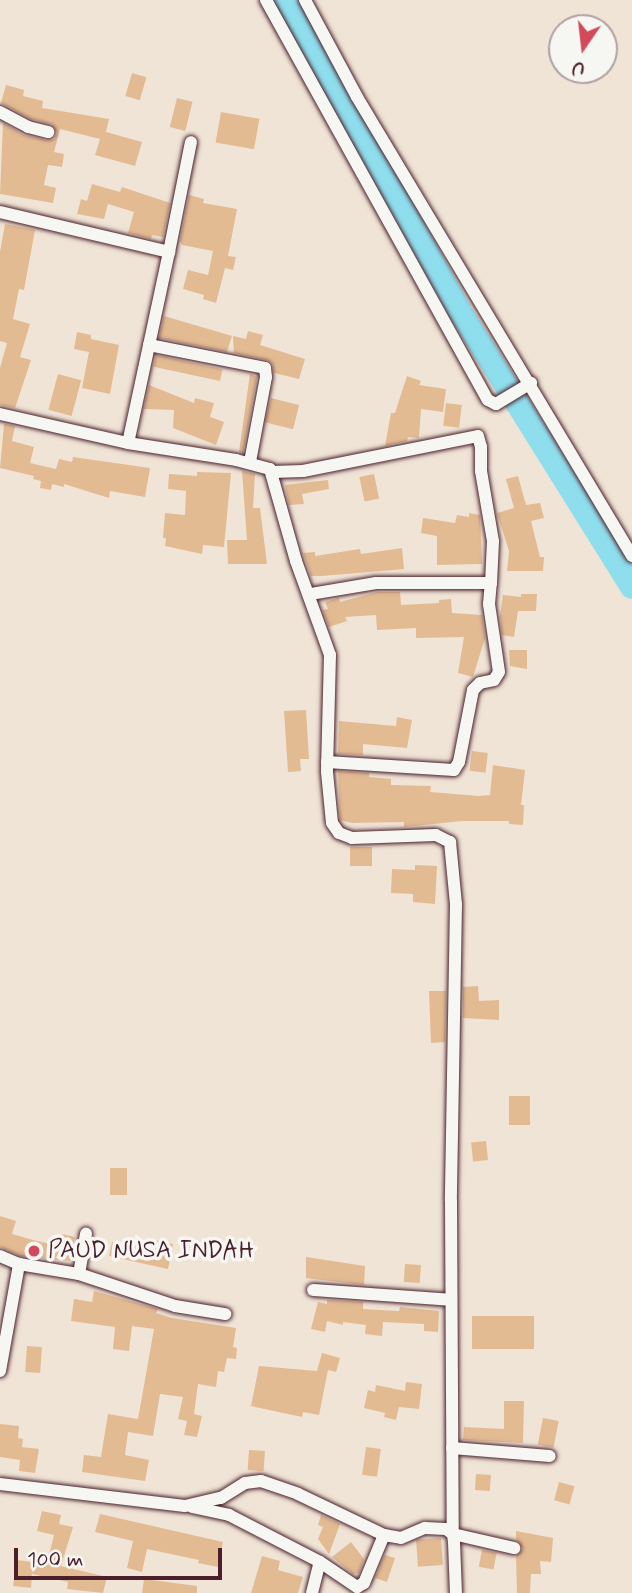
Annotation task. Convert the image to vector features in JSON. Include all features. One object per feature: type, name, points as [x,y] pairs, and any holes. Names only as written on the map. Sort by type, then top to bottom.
[{"type":"street","points":[[266,0],[489,402],[496,404],[528,385]]},
{"type":"street","points":[[305,0],[357,97],[632,556]]},
{"type":"street","points":[[0,112],[28,127],[48,132]]},
{"type":"street","points":[[128,443],[191,142]]},
{"type":"street","points":[[0,212],[169,252]]},
{"type":"street","points":[[149,345],[265,368],[266,377],[250,462]]},
{"type":"street","points":[[0,414],[128,443],[266,466],[272,472],[296,561],[330,656],[327,762],[329,813],[339,833],[352,838],[436,835],[447,838],[452,846],[456,904],[451,1300],[456,1593]]},
{"type":"street","points":[[272,472],[303,471],[478,436],[493,541],[489,604],[499,672],[494,680],[480,683],[473,691],[459,762],[454,770],[327,762]]},
{"type":"street","points":[[310,594],[376,583],[491,583]]},
{"type":"street","points":[[79,1274],[86,1234]]},
{"type":"street","points":[[0,1256],[19,1265],[79,1274],[158,1302],[225,1314]]},
{"type":"street","points":[[0,1371],[19,1265]]},
{"type":"street","points":[[313,1290],[451,1300]]},
{"type":"street","points":[[452,1448],[550,1456]]},
{"type":"street","points":[[185,1506],[221,1498],[245,1483],[261,1481],[298,1494],[384,1535],[401,1538],[433,1527],[514,1548]]},
{"type":"street","points":[[0,1484],[185,1506],[229,1515],[320,1562],[351,1586],[359,1587],[364,1583],[384,1535]]},
{"type":"street","points":[[312,1593],[320,1562]]},
{"type":"building","points":[[132,73],[146,77],[140,100],[125,96]]},
{"type":"building","points":[[6,85],[24,90],[23,96],[43,101],[42,108],[109,119],[106,132],[142,142],[135,166],[95,155],[100,139],[60,129],[54,152],[64,154],[62,167],[48,165],[44,185],[56,188],[53,203],[0,194],[3,123],[24,135],[46,140],[54,139],[57,133],[51,124],[31,119],[1,103]]},
{"type":"building","points":[[177,98],[193,102],[185,131],[170,127]]},
{"type":"building","points":[[221,112],[259,119],[254,149],[216,143]]},
{"type":"building","points":[[92,184],[120,192],[122,187],[170,203],[163,237],[152,235],[151,239],[128,233],[134,212],[108,204],[104,219],[77,214],[81,199],[87,201]]},
{"type":"building","points":[[189,195],[204,199],[203,203],[237,209],[228,256],[236,257],[233,270],[225,268],[216,303],[203,299],[204,295],[183,289],[188,270],[208,275],[213,251],[182,245],[180,241]]},
{"type":"building","points":[[5,224],[35,230],[24,290],[19,289],[13,319],[30,324],[20,357],[31,360],[15,408],[0,405],[0,368],[7,343],[0,341],[0,252]]},
{"type":"building","points":[[164,316],[232,336],[227,352],[159,338]]},
{"type":"building","points":[[248,331],[263,335],[260,345],[305,359],[299,379],[274,373],[272,363],[267,360],[234,353],[233,336],[246,339]]},
{"type":"building","points":[[77,332],[91,335],[91,339],[119,345],[110,394],[82,388],[89,352],[74,349]]},
{"type":"building","points":[[156,355],[223,369],[220,381],[154,367]]},
{"type":"building","points":[[58,374],[81,380],[72,416],[48,410]]},
{"type":"building","points":[[250,374],[257,377],[243,453],[239,452]]},
{"type":"building","points":[[407,376],[421,381],[419,385],[446,389],[443,412],[421,409],[419,438],[408,437],[407,441],[385,446],[391,413],[395,413]]},
{"type":"building","points":[[149,385],[194,403],[195,398],[214,403],[210,417],[224,422],[216,445],[173,428],[174,410],[144,409]]},
{"type":"building","points":[[271,398],[299,405],[293,429],[265,422]]},
{"type":"building","points":[[446,403],[462,405],[459,428],[443,426]]},
{"type":"building","points":[[4,424],[15,426],[12,441],[34,447],[30,463],[56,469],[59,459],[72,462],[73,457],[150,468],[145,497],[110,491],[109,498],[64,484],[64,487],[52,484],[51,490],[40,488],[41,481],[33,479],[34,476],[0,468]]},
{"type":"building","points":[[242,471],[255,474],[253,508],[260,508],[267,564],[228,564],[227,540],[247,540]]},
{"type":"building","points":[[197,472],[231,473],[224,547],[203,545],[202,554],[165,546],[166,538],[163,538],[165,513],[185,515],[186,491],[168,489],[169,474],[197,476]]},
{"type":"building","points":[[374,474],[379,498],[365,502],[359,477]]},
{"type":"building","points":[[518,476],[526,505],[540,503],[544,518],[531,521],[540,557],[544,557],[543,571],[507,571],[509,551],[497,513],[514,508],[506,479]]},
{"type":"building","points":[[328,480],[329,489],[302,494],[304,504],[289,505],[285,485]]},
{"type":"building","points":[[469,513],[480,515],[482,564],[437,565],[437,536],[421,533],[423,518],[455,523],[457,515],[469,517]]},
{"type":"building","points":[[402,548],[404,569],[322,576],[311,576],[303,553],[315,552],[315,556],[360,549],[361,554]]},
{"type":"building","points":[[377,592],[400,592],[401,605],[439,603],[439,600],[451,599],[452,613],[482,615],[485,638],[473,677],[458,673],[464,637],[416,638],[416,628],[377,630],[376,615],[345,617],[347,621],[329,627],[323,610],[328,609],[325,602],[339,598],[340,602]]},
{"type":"building","points":[[521,594],[537,594],[536,611],[518,611],[514,637],[502,635],[500,616],[503,595],[521,597]]},
{"type":"building","points":[[509,650],[527,650],[527,669],[510,666]]},
{"type":"building","points":[[306,710],[309,759],[300,759],[301,771],[288,772],[284,711]]},
{"type":"building","points":[[397,717],[412,720],[407,748],[363,744],[363,755],[338,754],[339,721],[396,726]]},
{"type":"building","points":[[472,751],[488,753],[485,773],[470,771]]},
{"type":"building","points":[[493,765],[525,770],[521,805],[524,805],[523,825],[509,824],[509,821],[462,821],[404,827],[404,822],[352,823],[340,820],[338,771],[369,773],[369,777],[391,779],[391,785],[431,786],[430,792],[479,796],[490,795]]},
{"type":"building","points":[[350,847],[372,847],[372,866],[350,866]]},
{"type":"building","points":[[415,865],[437,866],[435,904],[413,902],[413,894],[391,893],[392,869],[415,870]]},
{"type":"building","points":[[478,986],[479,1001],[499,1000],[499,1020],[463,1018],[463,987]]},
{"type":"building","points":[[429,991],[446,991],[445,1042],[431,1043]]},
{"type":"building","points":[[509,1096],[530,1096],[530,1125],[509,1125]]},
{"type":"building","points":[[486,1141],[488,1160],[473,1161],[471,1143]]},
{"type":"building","points":[[110,1168],[127,1168],[127,1195],[110,1195]]},
{"type":"building","points":[[0,1216],[16,1221],[12,1234],[33,1240],[59,1246],[62,1234],[75,1237],[70,1261],[21,1256],[0,1247]]},
{"type":"building","points":[[155,1240],[173,1244],[168,1269],[109,1256],[112,1242],[153,1247]]},
{"type":"building","points":[[306,1257],[365,1266],[364,1285],[306,1278]]},
{"type":"building","points":[[405,1264],[421,1265],[420,1283],[404,1282]]},
{"type":"building","points":[[94,1291],[158,1309],[156,1313],[172,1318],[236,1328],[233,1347],[237,1348],[236,1359],[227,1358],[224,1372],[218,1371],[216,1387],[198,1384],[194,1414],[202,1416],[197,1437],[184,1435],[187,1421],[178,1419],[183,1397],[160,1394],[153,1436],[128,1432],[125,1455],[149,1460],[145,1481],[82,1472],[84,1455],[101,1457],[108,1414],[138,1419],[154,1329],[132,1326],[129,1351],[113,1349],[115,1327],[71,1321],[74,1299],[92,1302]]},
{"type":"building","points":[[327,1300],[363,1302],[363,1309],[399,1311],[400,1307],[439,1311],[438,1332],[424,1331],[424,1324],[383,1322],[382,1336],[365,1334],[366,1325],[343,1322],[343,1325],[327,1321],[325,1332],[311,1329],[318,1302],[327,1304]]},
{"type":"building","points":[[472,1316],[534,1316],[534,1349],[472,1349]]},
{"type":"building","points":[[27,1346],[42,1347],[40,1373],[25,1372]]},
{"type":"building","points":[[322,1353],[340,1358],[336,1372],[328,1370],[319,1415],[303,1412],[302,1417],[251,1406],[259,1366],[317,1371]]},
{"type":"building","points":[[406,1382],[422,1384],[419,1409],[399,1407],[396,1420],[384,1417],[385,1413],[364,1408],[368,1390],[375,1392],[376,1385],[405,1391]]},
{"type":"building","points":[[504,1401],[524,1401],[523,1443],[463,1440],[464,1427],[504,1429]]},
{"type":"building","points":[[543,1418],[559,1421],[554,1448],[538,1445]]},
{"type":"building","points":[[0,1424],[19,1426],[18,1438],[23,1439],[22,1447],[39,1449],[35,1473],[19,1471],[20,1460],[0,1457]]},
{"type":"building","points":[[366,1447],[381,1449],[377,1477],[362,1475]]},
{"type":"building","points":[[249,1450],[265,1451],[264,1471],[248,1470]]},
{"type":"building","points":[[476,1474],[491,1475],[490,1491],[475,1490]]},
{"type":"building","points":[[559,1482],[574,1486],[570,1504],[554,1500]]},
{"type":"building","points":[[42,1511],[61,1515],[59,1524],[73,1527],[61,1566],[107,1577],[103,1593],[67,1589],[68,1582],[32,1574],[31,1588],[13,1586],[17,1560],[47,1564],[54,1535],[37,1531]]},
{"type":"building","points":[[100,1514],[223,1542],[218,1567],[198,1563],[199,1560],[147,1549],[142,1572],[127,1568],[133,1541],[95,1532]]},
{"type":"building","points":[[321,1515],[340,1524],[329,1554],[318,1539],[323,1527],[318,1525]]},
{"type":"building","points":[[516,1531],[553,1538],[551,1562],[540,1561],[541,1574],[531,1574],[530,1593],[517,1593],[516,1556],[523,1549],[516,1539]]},
{"type":"building","points":[[441,1538],[443,1565],[418,1567],[416,1540]]},
{"type":"building","points":[[351,1542],[364,1559],[359,1573],[353,1574],[332,1557]]},
{"type":"building","points":[[482,1550],[497,1553],[493,1570],[479,1567]]},
{"type":"building","points":[[385,1555],[395,1558],[387,1582],[375,1578]]},
{"type":"building","points":[[262,1556],[280,1561],[278,1570],[303,1577],[298,1593],[251,1593]]},
{"type":"building","points":[[144,1579],[197,1586],[197,1593],[142,1593]]},
{"type":"waterway","points":[[286,0],[464,318],[632,587]]},
{"type":"place","name":"PAUD NUSA INDAH","points":[[34,1251]]}]
